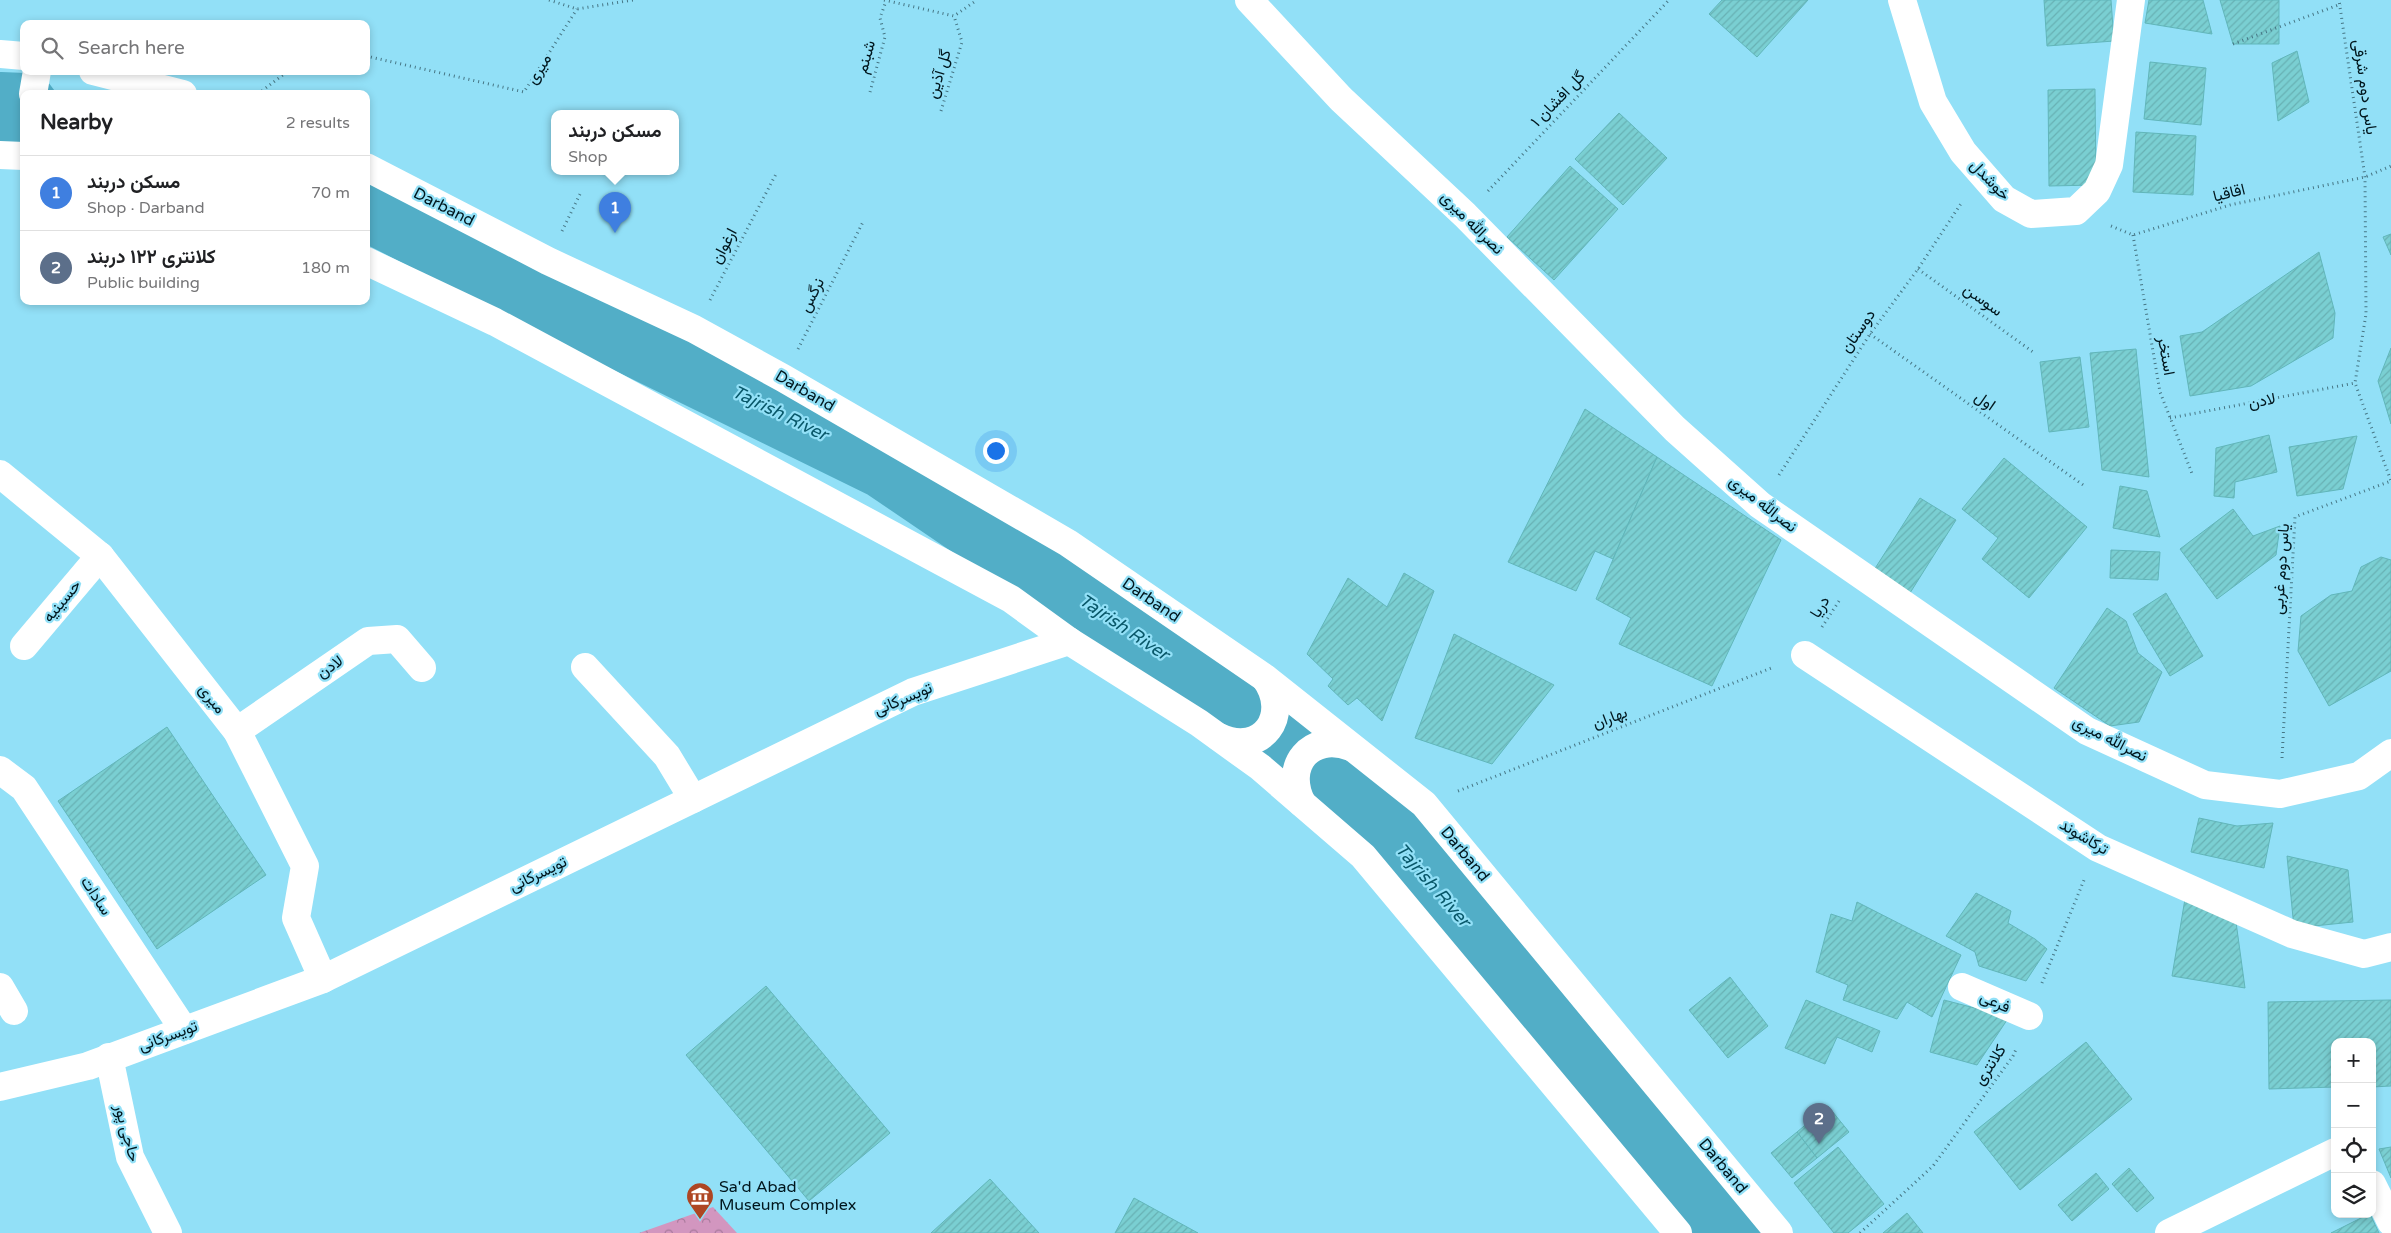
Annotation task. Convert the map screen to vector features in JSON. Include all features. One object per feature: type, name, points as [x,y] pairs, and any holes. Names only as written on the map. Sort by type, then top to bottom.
[{"type":"street","name":"نصرالله میری","points":[[1249,0],[1341,99],[1465,215],[1675,430],[1760,505],[2087,730],[2205,785],[2280,794],[2359,776],[2391,753]]},
{"type":"street","name":"خوشدل","points":[[1902,0],[1933,102],[1963,152],[1981,174],[2004,199],[2031,214],[2076,211]]},
{"type":"street","points":[[2076,211],[2097,191],[2110,165],[2132,0]]},
{"type":"street","points":[[0,54],[20,56]]},
{"type":"street","points":[[34,90],[36,75]]},
{"type":"street","points":[[109,75],[167,90]]},
{"type":"street","name":"Darband","points":[[370,169],[548,261],[694,329],[784,378],[1068,543],[1265,678],[1424,804],[1779,1233]]},
{"type":"street","points":[[370,263],[495,322],[1002,594],[1069,641],[1217,737],[1260,768],[1363,856],[1678,1233]]},
{"type":"street","name":"میری","points":[[0,474],[100,556],[237,731],[305,866],[296,918],[323,979]]},
{"type":"street","name":"حسینیه","points":[[24,646],[100,556]]},
{"type":"street","name":"لادن","points":[[237,731],[368,641],[397,639],[422,668]]},
{"type":"street","name":"تویسرکانی","points":[[0,1087],[88,1066],[323,979],[913,692],[1069,641]]},
{"type":"street","name":"ترکاشوند","points":[[1805,655],[2098,848],[2292,934],[2364,954],[2391,947]]},
{"type":"street","points":[[585,667],[667,756],[693,799]]},
{"type":"street","points":[[1217,737],[1229,742],[1240,743],[1263,735],[1276,714],[1277,701],[1273,688],[1265,678]]},
{"type":"street","points":[[1302,804],[1296,791],[1294,778],[1298,765],[1306,754],[1316,746],[1327,742],[1340,742],[1351,746]]},
{"type":"street","name":"سادات","points":[[0,770],[24,788],[184,1030]]},
{"type":"street","points":[[0,987],[14,1011]]},
{"type":"street","name":"فرعی","points":[[1962,987],[2029,1016]]},
{"type":"street","name":"حاجی پور","points":[[109,1057],[130,1157],[168,1233]]},
{"type":"street","points":[[2169,1233],[2331,1154]]},
{"type":"street","points":[[2376,1192],[2391,1222]]},
{"type":"path","points":[[549,0],[577,9],[633,0]]},
{"type":"path","points":[[885,0],[954,16],[977,0]]},
{"type":"path","name":"شبنم","points":[[870,92],[885,36],[880,18],[885,0]]},
{"type":"path","name":"گل افشان ۱","points":[[1465,215],[1669,0]]},
{"type":"path","points":[[2233,44],[2340,2]]},
{"type":"path","name":"یاس دوم شرقی","points":[[2340,2],[2366,177]]},
{"type":"path","name":"میری","points":[[370,57],[524,92],[577,9]]},
{"type":"path","name":"گل آذین","points":[[941,110],[962,42],[954,16]]},
{"type":"path","points":[[263,90],[283,75]]},
{"type":"path","name":"اقاقیا","points":[[2133,235],[2230,205],[2366,177],[2391,166]]},
{"type":"path","name":"ارغوان","points":[[694,329],[776,174]]},
{"type":"path","name":"دوستان","points":[[1760,505],[1870,334],[1918,269],[1981,174]]},
{"type":"path","name":"یاس دوم غربی","points":[[2280,794],[2295,517],[2391,481],[2355,383],[2366,314],[2366,177]]},
{"type":"path","points":[[2076,211],[2133,235]]},
{"type":"path","name":"نرگس","points":[[784,378],[863,222]]},
{"type":"path","name":"استخر","points":[[2133,235],[2160,392],[2193,476]]},
{"type":"path","name":"سوسن","points":[[1918,269],[2033,352]]},
{"type":"path","name":"اول","points":[[1870,334],[2086,488]]},
{"type":"path","name":"لادن","points":[[2170,418],[2355,383]]},
{"type":"path","name":"دریا","points":[[1805,655],[1856,572]]},
{"type":"path","name":"بهاران","points":[[1424,804],[1805,655]]},
{"type":"path","name":"کلانتری","points":[[1860,1233],[1933,1166],[2013,1056],[2098,848]]},
{"type":"green space","name":"Sa'd Abad Museum Complex","points":[[713,1207],[737,1233],[639,1233]]},
{"type":"building","points":[[1722,0],[1808,0],[1757,57],[1709,14]]},
{"type":"building","points":[[2044,0],[2111,0],[2114,41],[2047,46]]},
{"type":"building","points":[[2149,0],[2203,0],[2212,34],[2145,23]]},
{"type":"building","points":[[2220,0],[2279,0],[2279,44],[2233,44]]},
{"type":"building","points":[[2297,51],[2309,102],[2278,121],[2272,63]]},
{"type":"building","points":[[2150,62],[2206,68],[2201,125],[2144,119]]},
{"type":"building","points":[[2095,89],[2096,185],[2049,186],[2048,90]]},
{"type":"building","points":[[1619,113],[1667,158],[1623,205],[1575,159]]},
{"type":"building","points":[[2136,132],[2196,136],[2193,195],[2133,192]]},
{"type":"building","points":[[1570,166],[1618,209],[1554,280],[1507,237]]},
{"type":"building","points":[[2391,234],[2391,255],[2383,237]]},
{"type":"building","points":[[2319,252],[2335,313],[2333,338],[2251,386],[2190,396],[2180,336],[2202,332]]},
{"type":"building","points":[[2391,348],[2391,424],[2378,381]]},
{"type":"building","points":[[2136,349],[2149,477],[2102,470],[2090,353]]},
{"type":"building","points":[[2080,357],[2089,427],[2049,432],[2040,362]]},
{"type":"building","points":[[1585,409],[1657,457],[1613,559],[1595,551],[1576,591],[1508,562]]},
{"type":"building","points":[[2269,435],[2277,472],[2235,482],[2234,498],[2214,496],[2216,448]]},
{"type":"building","points":[[2357,436],[2343,489],[2297,496],[2289,447]]},
{"type":"building","points":[[1657,457],[1781,540],[1712,686],[1619,644],[1631,618],[1596,599]]},
{"type":"building","points":[[2004,458],[2087,527],[2029,598],[1982,559],[1998,538],[1962,509]]},
{"type":"building","points":[[2120,486],[2147,491],[2160,537],[2113,528]]},
{"type":"building","points":[[1920,498],[1956,520],[1910,593],[1874,570]]},
{"type":"building","points":[[2233,509],[2253,536],[2280,526],[2276,555],[2217,599],[2180,549]]},
{"type":"building","points":[[2111,550],[2160,552],[2158,580],[2110,578]]},
{"type":"building","points":[[2381,557],[2391,560],[2391,671],[2329,706],[2298,651],[2301,616],[2331,595],[2352,591],[2361,567]]},
{"type":"building","points":[[1404,573],[1434,591],[1382,721],[1357,698],[1348,705],[1328,686],[1333,679],[1307,654],[1348,578],[1387,607]]},
{"type":"building","points":[[2166,593],[2203,656],[2170,676],[2133,614]]},
{"type":"building","points":[[2107,608],[2126,621],[2138,653],[2162,672],[2139,722],[2110,726],[2054,688]]},
{"type":"building","points":[[1454,634],[1554,685],[1492,764],[1415,738]]},
{"type":"building","points":[[167,727],[266,875],[157,949],[58,801]]},
{"type":"building","points":[[2199,818],[2237,826],[2273,823],[2264,868],[2191,852]]},
{"type":"building","points":[[2287,856],[2348,870],[2353,922],[2294,928]]},
{"type":"building","points":[[1976,893],[2011,911],[2008,923],[2035,939],[2047,949],[2026,981],[1979,966],[1975,952],[1946,936]]},
{"type":"building","points":[[2186,893],[2236,922],[2245,988],[2172,976]]},
{"type":"building","points":[[1857,902],[1961,955],[1932,1017],[1907,1002],[1897,1019],[1843,1000],[1848,985],[1816,972],[1831,914],[1852,921]]},
{"type":"building","points":[[1730,977],[1768,1026],[1728,1058],[1689,1010]]},
{"type":"building","points":[[766,986],[890,1133],[809,1201],[686,1055]]},
{"type":"building","points":[[1806,1000],[1880,1031],[1872,1052],[1837,1037],[1825,1064],[1785,1048]]},
{"type":"building","points":[[1944,1000],[2009,1017],[1977,1065],[1930,1052]]},
{"type":"building","points":[[2391,1000],[2391,1086],[2376,1087],[2376,1038],[2331,1038],[2331,1087],[2269,1089],[2268,1002]]},
{"type":"building","points":[[2086,1042],[2132,1099],[2020,1190],[1974,1132]]},
{"type":"building","points":[[1828,1106],[1849,1132],[1817,1158],[1797,1132]]},
{"type":"building","points":[[1797,1132],[1817,1158],[1792,1178],[1771,1153]]},
{"type":"building","points":[[1838,1147],[1884,1204],[1848,1233],[1834,1233],[1794,1183]]},
{"type":"building","points":[[2391,1147],[2391,1178],[2379,1149]]},
{"type":"building","points":[[2129,1168],[2154,1198],[2137,1212],[2112,1184]]},
{"type":"building","points":[[2096,1173],[2109,1189],[2072,1221],[2058,1205]]},
{"type":"building","points":[[990,1179],[1039,1233],[931,1233]]},
{"type":"building","points":[[1134,1198],[1198,1233],[1115,1233]]},
{"type":"building","points":[[1907,1213],[1923,1233],[1883,1233]]},
{"type":"building","points":[[2361,1218],[2372,1218],[2379,1233],[2331,1233]]},
{"type":"waterway","name":"Tajrish River","points":[[0,107],[20,108]]},
{"type":"waterway","name":"Tajrish River","points":[[370,207],[585,317],[885,464],[1267,724],[1357,798],[1739,1233]]},
{"type":"place","name":"مسکن دربند","points":[[615,233]]},
{"type":"place","name":"کلانتری ۱۲۲ دربند","points":[[1819,1144]]},
{"type":"place","name":"Sa'd Abad Museum Complex","points":[[700,1220]]}]
